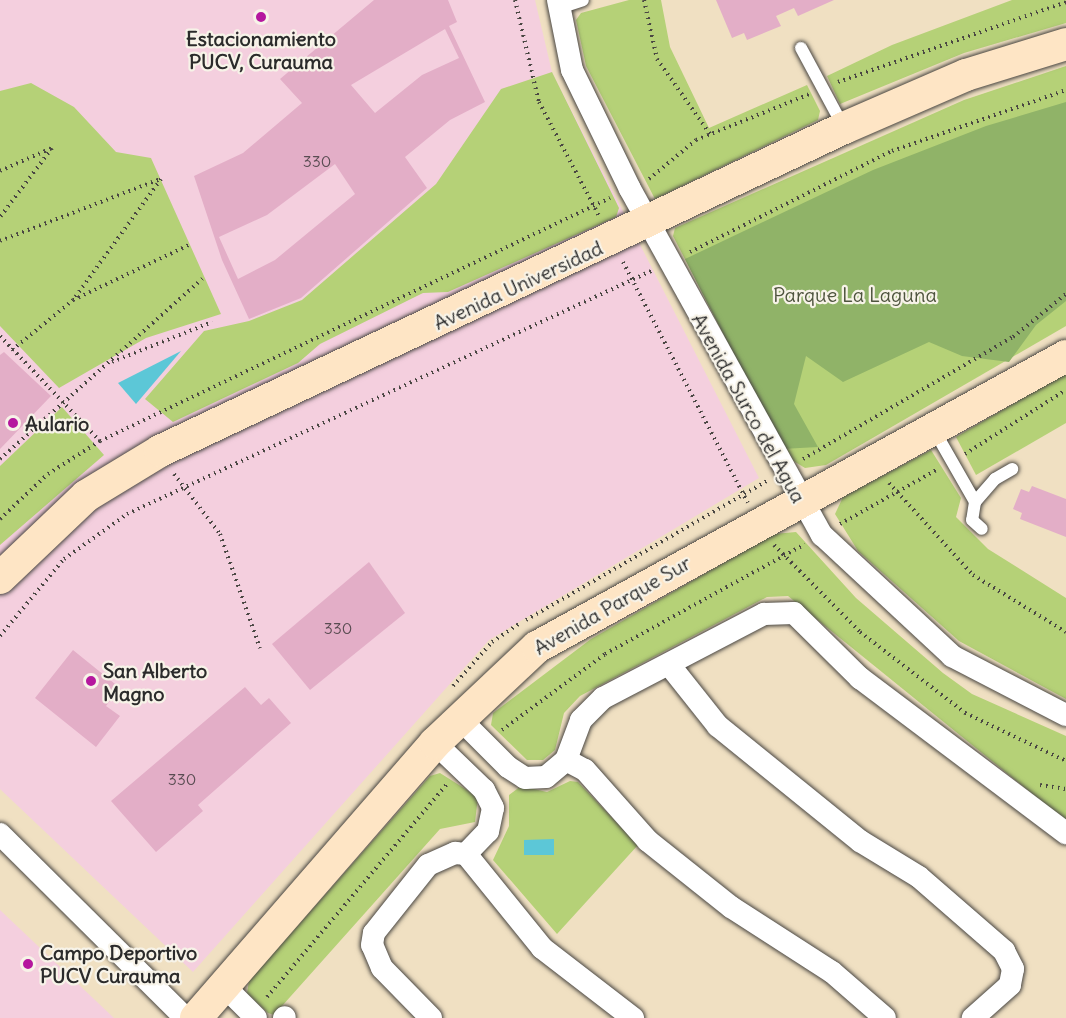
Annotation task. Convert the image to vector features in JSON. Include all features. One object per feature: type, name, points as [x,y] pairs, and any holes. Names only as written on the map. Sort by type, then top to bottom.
[{"type":"street","name":"Avenida Surco del Agua","points":[[558,4],[572,70],[630,189],[783,472],[822,535],[859,574],[952,656],[1066,715]]},
{"type":"street","name":"Avenida Universidad","points":[[0,578],[86,496],[160,451],[612,242],[844,128],[966,75],[1066,44]]},
{"type":"street","name":"Avenida Parque Sur","points":[[196,1018],[435,743],[537,646],[802,504],[1066,356]]},
{"type":"street","points":[[459,718],[525,778],[546,777],[566,760],[581,720],[603,698],[671,667],[764,614],[794,613],[860,678],[1066,833]]},
{"type":"street","points":[[671,667],[718,726],[851,834],[919,877],[1004,951],[1013,969],[1010,985],[973,1018]]},
{"type":"street","points":[[431,1018],[382,968],[374,951],[374,933],[428,865],[443,855],[466,855],[488,831],[493,808],[484,790],[435,743]]},
{"type":"street","points":[[566,760],[585,770],[648,841],[731,907],[832,972],[885,1018]]},
{"type":"street","points":[[0,834],[185,1018]]},
{"type":"street","points":[[466,855],[542,948],[633,1018]]},
{"type":"street","points":[[224,986],[256,1018]]},
{"type":"lane","points":[[558,4],[584,0]]},
{"type":"lane","points":[[801,48],[844,128]]},
{"type":"lane","points":[[934,430],[975,502]]},
{"type":"lane","points":[[982,529],[972,520],[975,502],[995,479],[1012,469]]},
{"type":"path","points":[[515,0],[539,102],[759,525],[825,599],[922,681],[965,713],[1066,760]]},
{"type":"path","points":[[644,0],[657,59],[710,134]]},
{"type":"path","points":[[0,519],[48,474],[100,441],[630,189],[710,134],[823,88],[1066,2]]},
{"type":"path","points":[[0,636],[64,559],[127,514],[181,487],[669,264],[747,219],[892,151],[1066,90]]},
{"type":"path","points":[[0,171],[52,148],[0,217]]},
{"type":"path","points":[[0,241],[161,179],[73,300]]},
{"type":"path","points":[[12,350],[73,300],[191,244]]},
{"type":"path","points":[[0,459],[62,399],[109,363],[202,279]]},
{"type":"path","points":[[783,472],[1013,337],[1066,294]]},
{"type":"path","points":[[109,363],[212,322]]},
{"type":"path","points":[[0,336],[100,441]]},
{"type":"path","points":[[876,462],[895,492],[973,574],[1066,632]]},
{"type":"path","points":[[181,487],[220,534],[260,648]]},
{"type":"shaded area","points":[[0,0],[535,0],[552,72],[759,478],[489,640],[193,972],[0,789]]},
{"type":"shaded area","name":"Campo Deportivo PUCV Curauma","points":[[0,910],[114,1018],[0,1018]]},
{"type":"green space","points":[[629,0],[661,0],[670,47],[709,128],[807,85],[820,111],[818,120],[655,199],[586,66],[576,20],[581,13]]},
{"type":"green space","points":[[1012,0],[1066,0],[1066,23],[964,53],[840,104],[827,76],[892,45]]},
{"type":"green space","name":"Parque La Laguna","points":[[1066,66],[1066,326],[826,465],[805,468],[787,457],[673,236],[675,228],[964,100]]},
{"type":"green space","points":[[552,72],[619,208],[616,217],[448,292],[423,293],[320,344],[298,363],[173,422],[145,399],[204,331],[249,321],[302,300],[436,184],[501,89]]},
{"type":"green space","points":[[31,83],[74,107],[116,152],[151,158],[221,314],[146,338],[59,388],[0,326],[0,91]]},
{"type":"green space","name":"Parque La Laguna","points":[[1066,102],[1066,301],[1036,325],[1009,362],[962,356],[929,342],[843,382],[806,356],[794,404],[818,447],[782,449],[685,259],[873,170],[986,126]]},
{"type":"green space","points":[[1066,373],[1066,423],[976,475],[956,437]]},
{"type":"green space","points":[[62,407],[104,455],[0,545],[0,466]]},
{"type":"green space","points":[[931,450],[961,498],[956,517],[988,549],[1066,598],[1066,699],[959,641],[858,551],[835,514],[843,497]]},
{"type":"green space","points":[[796,532],[856,598],[943,673],[972,694],[1066,736],[1066,821],[788,596],[767,597],[580,696],[564,713],[555,750],[543,760],[527,760],[491,725],[493,713],[591,639],[774,534]]},
{"type":"green space","points":[[440,773],[478,797],[475,822],[440,829],[274,1015],[268,1013],[247,993],[249,981],[430,776]]},
{"type":"green space","points":[[570,781],[578,782],[638,845],[557,934],[493,860],[509,826],[509,795],[521,786],[547,792]]},
{"type":"water","points":[[181,351],[136,404],[118,383]]},
{"type":"water","points":[[554,839],[554,855],[524,855],[524,840]]},
{"type":"building","points":[[374,0],[448,0],[457,22],[449,26],[485,102],[450,120],[405,157],[427,188],[301,298],[249,319],[222,260],[194,176],[243,153],[302,103],[280,79]],"holes":[[[445,29],[459,58],[422,75],[375,113],[351,85]],[[335,164],[355,194],[275,260],[238,279],[219,237],[267,215]]]},
{"type":"building","points":[[716,0],[834,0],[798,16],[794,8],[776,16],[781,26],[747,40],[744,33],[732,38]]},
{"type":"building","name":"Aulario","points":[[4,352],[51,396],[0,449],[0,355]]},
{"type":"building","points":[[1032,486],[1066,499],[1066,537],[1020,519],[1022,513],[1013,509],[1021,489],[1029,492]]},
{"type":"building","points":[[369,562],[405,613],[310,690],[272,644]]},
{"type":"building","points":[[73,650],[120,688],[106,706],[120,716],[96,747],[35,698]]},
{"type":"building","points":[[245,687],[261,705],[269,698],[291,723],[198,805],[203,811],[156,852],[111,801]]},
{"type":"place","name":"Estacionamiento PUCV, Curauma","points":[[261,17]]},
{"type":"place","name":"Aulario","points":[[13,423]]},
{"type":"place","name":"San Alberto Magno","points":[[91,681]]},
{"type":"place","name":"Campo Deportivo PUCV Curauma","points":[[28,964]]}]
